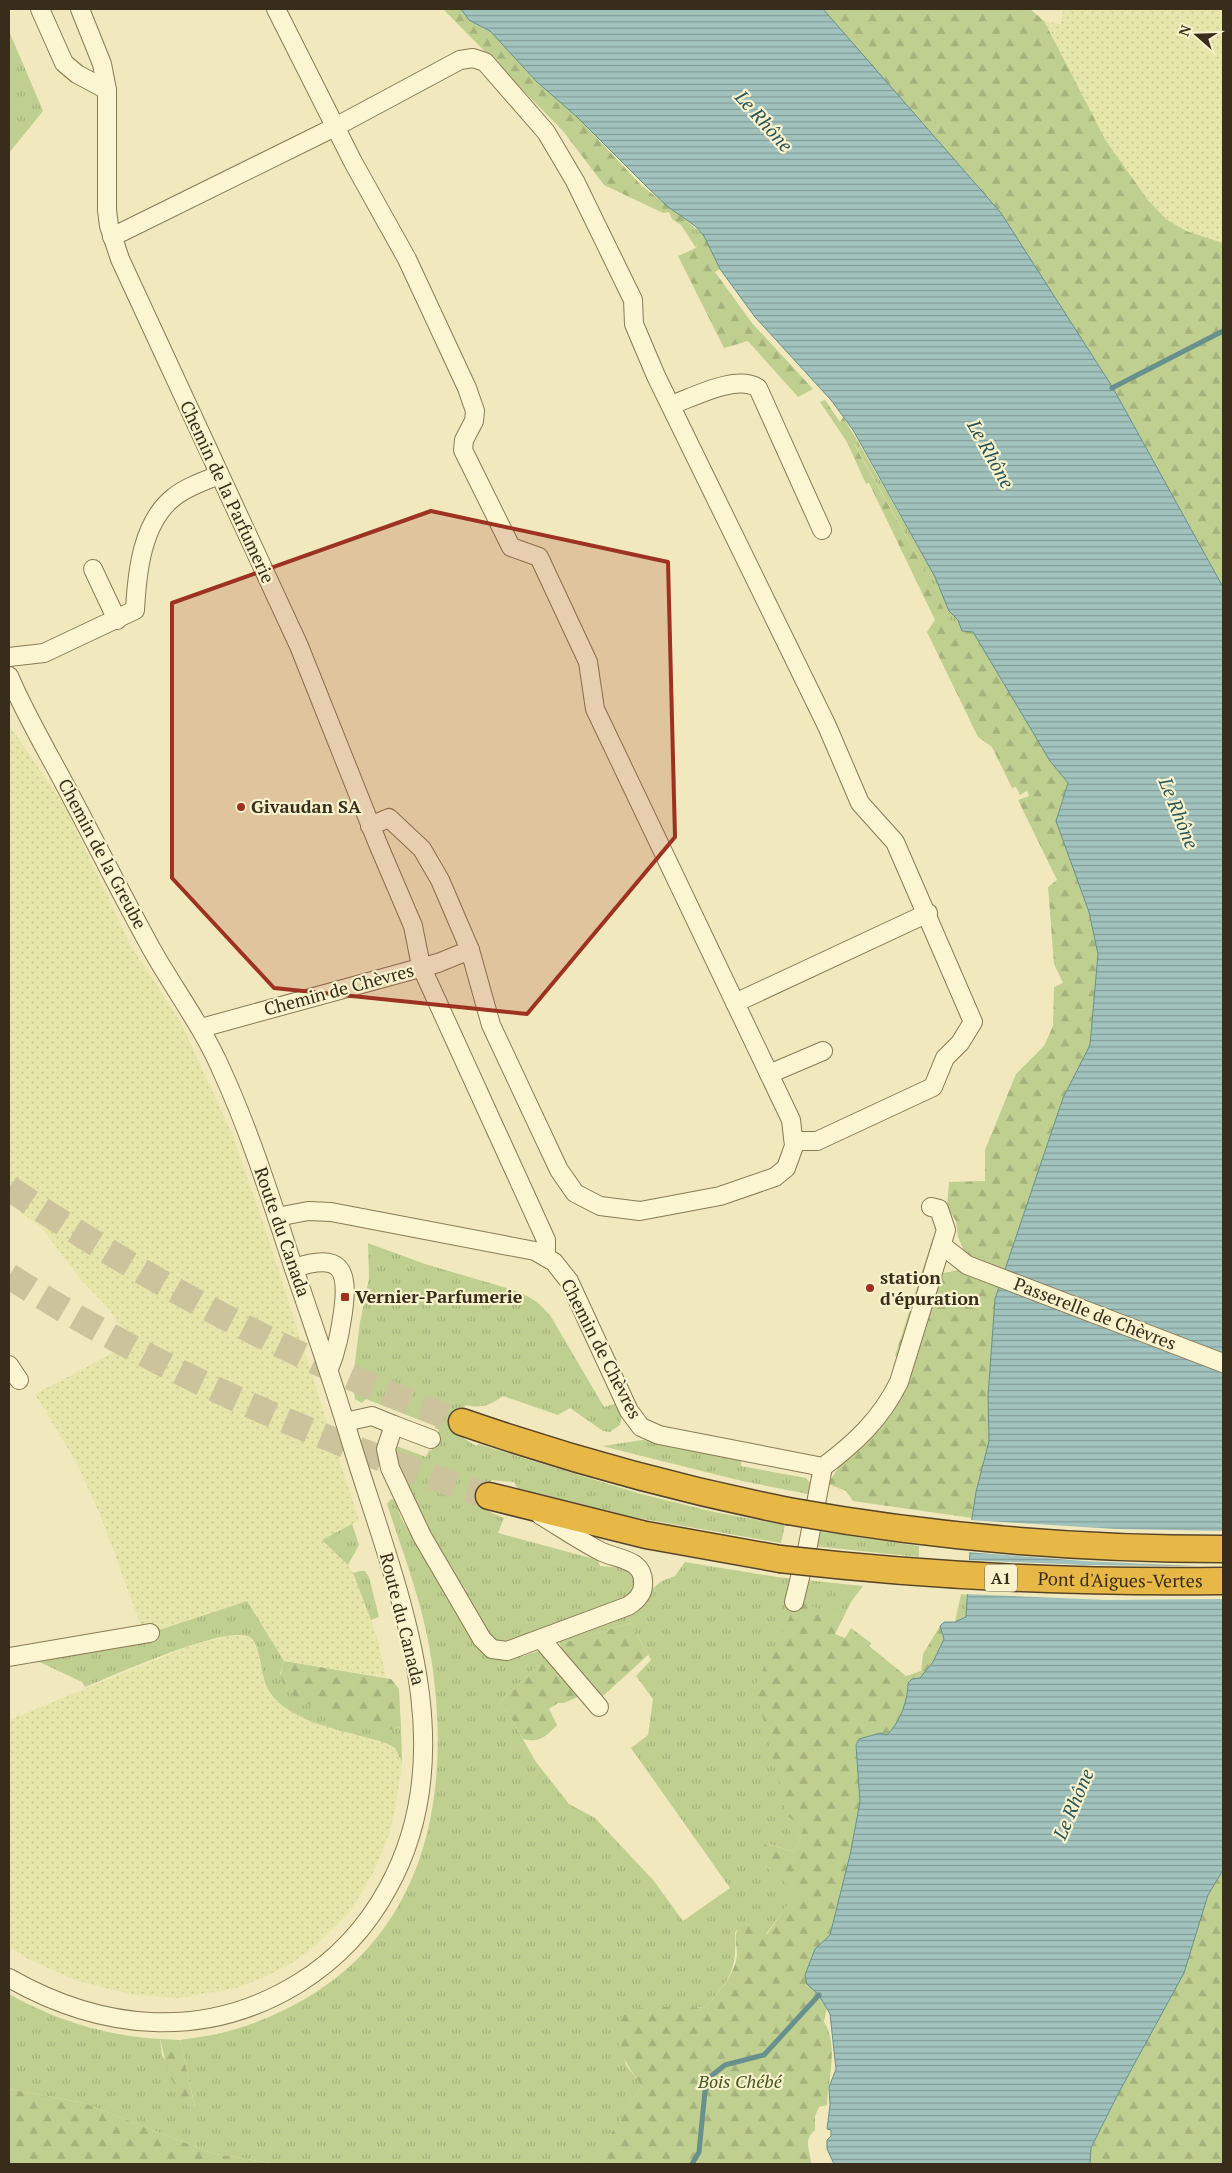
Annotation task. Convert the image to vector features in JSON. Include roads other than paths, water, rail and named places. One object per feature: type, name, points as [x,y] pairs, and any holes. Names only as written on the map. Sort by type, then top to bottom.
[{"type":"highway","name":"Pont d'Aigues-Vertes","points":[[462,1422],[543,1449],[635,1475],[788,1511],[897,1528],[994,1540],[1112,1547],[1223,1549]]},
{"type":"highway","name":"A1","points":[[489,1496],[525,1506]]},
{"type":"highway","name":"Pont d'Aigues-Vertes","points":[[525,1506],[646,1536],[780,1559],[911,1573],[1026,1579],[1223,1581]]},
{"type":"street","points":[[40,9],[64,63],[77,74],[107,90]]},
{"type":"street","name":"Chemin de la Parfumerie","points":[[80,9],[102,64],[107,90],[107,210],[112,237],[219,475],[299,646],[370,826],[414,926],[421,966]]},
{"type":"street","points":[[276,9],[337,126],[353,162],[406,259],[467,388],[475,411],[474,421],[464,440],[463,450],[511,547],[539,557],[588,662],[594,709],[791,1120],[795,1141],[791,1161],[780,1174],[720,1196],[640,1211],[621,1210],[584,1199],[568,1185],[559,1170],[490,1025],[470,950],[440,880],[422,848],[389,818],[370,826]]},
{"type":"street","points":[[112,237],[337,126],[456,62],[473,58],[486,62],[546,132],[575,181],[632,300],[634,324],[671,405],[827,726],[860,803],[895,842],[928,913],[939,945],[973,1022],[960,1044],[945,1058],[934,1087],[817,1141],[795,1141]]},
{"type":"street","points":[[671,405],[736,382],[750,383],[758,388],[822,530]]},
{"type":"street","points":[[9,657],[44,653],[135,610],[136,585],[147,537],[157,514],[175,496],[219,475]]},
{"type":"street","points":[[94,569],[117,620]]},
{"type":"street","name":"Chemin de la Greube","points":[[9,676],[153,951],[201,1028]]},
{"type":"street","points":[[735,1003],[928,913]]},
{"type":"street","points":[[421,966],[438,963],[470,950]]},
{"type":"street","name":"Chemin de Chèvres","points":[[201,1028],[421,966],[546,1240],[546,1257],[554,1262],[569,1281],[629,1412],[641,1427],[659,1435],[823,1467]]},
{"type":"street","name":"Route du Canada","points":[[9,1978],[55,2001],[113,2018],[157,2023],[191,2022],[209,2019],[260,2003],[302,1982],[323,1966],[351,1940],[377,1907],[399,1868],[414,1824],[422,1779],[422,1720],[418,1678],[401,1600],[329,1369],[278,1217],[242,1117],[201,1028]]},
{"type":"street","points":[[769,1074],[823,1051]]},
{"type":"street","points":[[794,1602],[808,1546],[823,1467],[863,1435],[891,1399],[899,1382],[943,1246],[946,1230],[939,1209],[931,1207]]},
{"type":"street","points":[[278,1217],[308,1211],[331,1212],[524,1248],[546,1257]]},
{"type":"street","name":"Passerelle de Chèvres","points":[[943,1246],[950,1250],[964,1264],[1223,1363]]},
{"type":"street","points":[[294,1268],[318,1262],[327,1262],[338,1267],[344,1278],[346,1291],[337,1349],[329,1369]]},
{"type":"street","points":[[9,1365],[19,1380]]},
{"type":"street","points":[[345,1422],[372,1416],[431,1439]]},
{"type":"street","points":[[394,1425],[386,1449],[390,1468],[422,1536],[482,1639],[492,1649],[503,1652],[572,1628],[634,1602],[642,1593],[644,1586],[641,1572],[633,1562],[601,1552],[525,1506]]},
{"type":"street","points":[[9,1656],[150,1634]]},
{"type":"street","points":[[541,1639],[599,1707]]},
{"type":"water","name":"Le Rhône","points":[[461,9],[823,9],[1001,213],[1113,388],[1223,587],[1223,1870],[1208,1895],[1184,1973],[1091,2148],[1090,2164],[834,2164],[827,2149],[827,2140],[831,2136],[831,2130],[827,2129],[830,2105],[829,2087],[836,2069],[830,2014],[819,1995],[807,1984],[805,1975],[815,1949],[830,1935],[850,1855],[860,1802],[856,1745],[859,1739],[880,1733],[887,1735],[892,1730],[907,1697],[908,1683],[912,1679],[920,1678],[933,1662],[944,1639],[940,1626],[944,1622],[955,1622],[966,1617],[972,1518],[976,1492],[989,1441],[988,1396],[995,1299],[1063,1098],[1090,1045],[1098,954],[1089,912],[1056,821],[1068,783],[1050,761],[973,632],[962,631],[958,620],[949,611],[935,577],[853,430],[831,400],[755,317],[720,269],[704,236],[695,226],[667,206],[577,117],[537,82],[490,31],[469,20]]},
{"type":"waterway","points":[[1112,388],[1223,331]]},
{"type":"waterway","points":[[692,2164],[699,2152],[705,2091],[711,2076],[725,2065],[764,2055],[819,1995]]},
{"type":"tunnel","points":[[9,1188],[118,1257],[228,1319],[342,1373],[462,1422]]},
{"type":"tunnel","points":[[9,1276],[66,1311],[124,1343],[242,1401],[302,1428],[364,1452],[489,1496]]},
{"type":"place","name":"Givaudan SA","points":[[241,807]]},
{"type":"place","name":"station d'épuration","points":[[870,1288]]},
{"type":"place","name":"Vernier-Parfumerie","points":[[345,1297]]},
{"type":"park label","name":"Bois Chébé","points":[[740,2082]]}]
